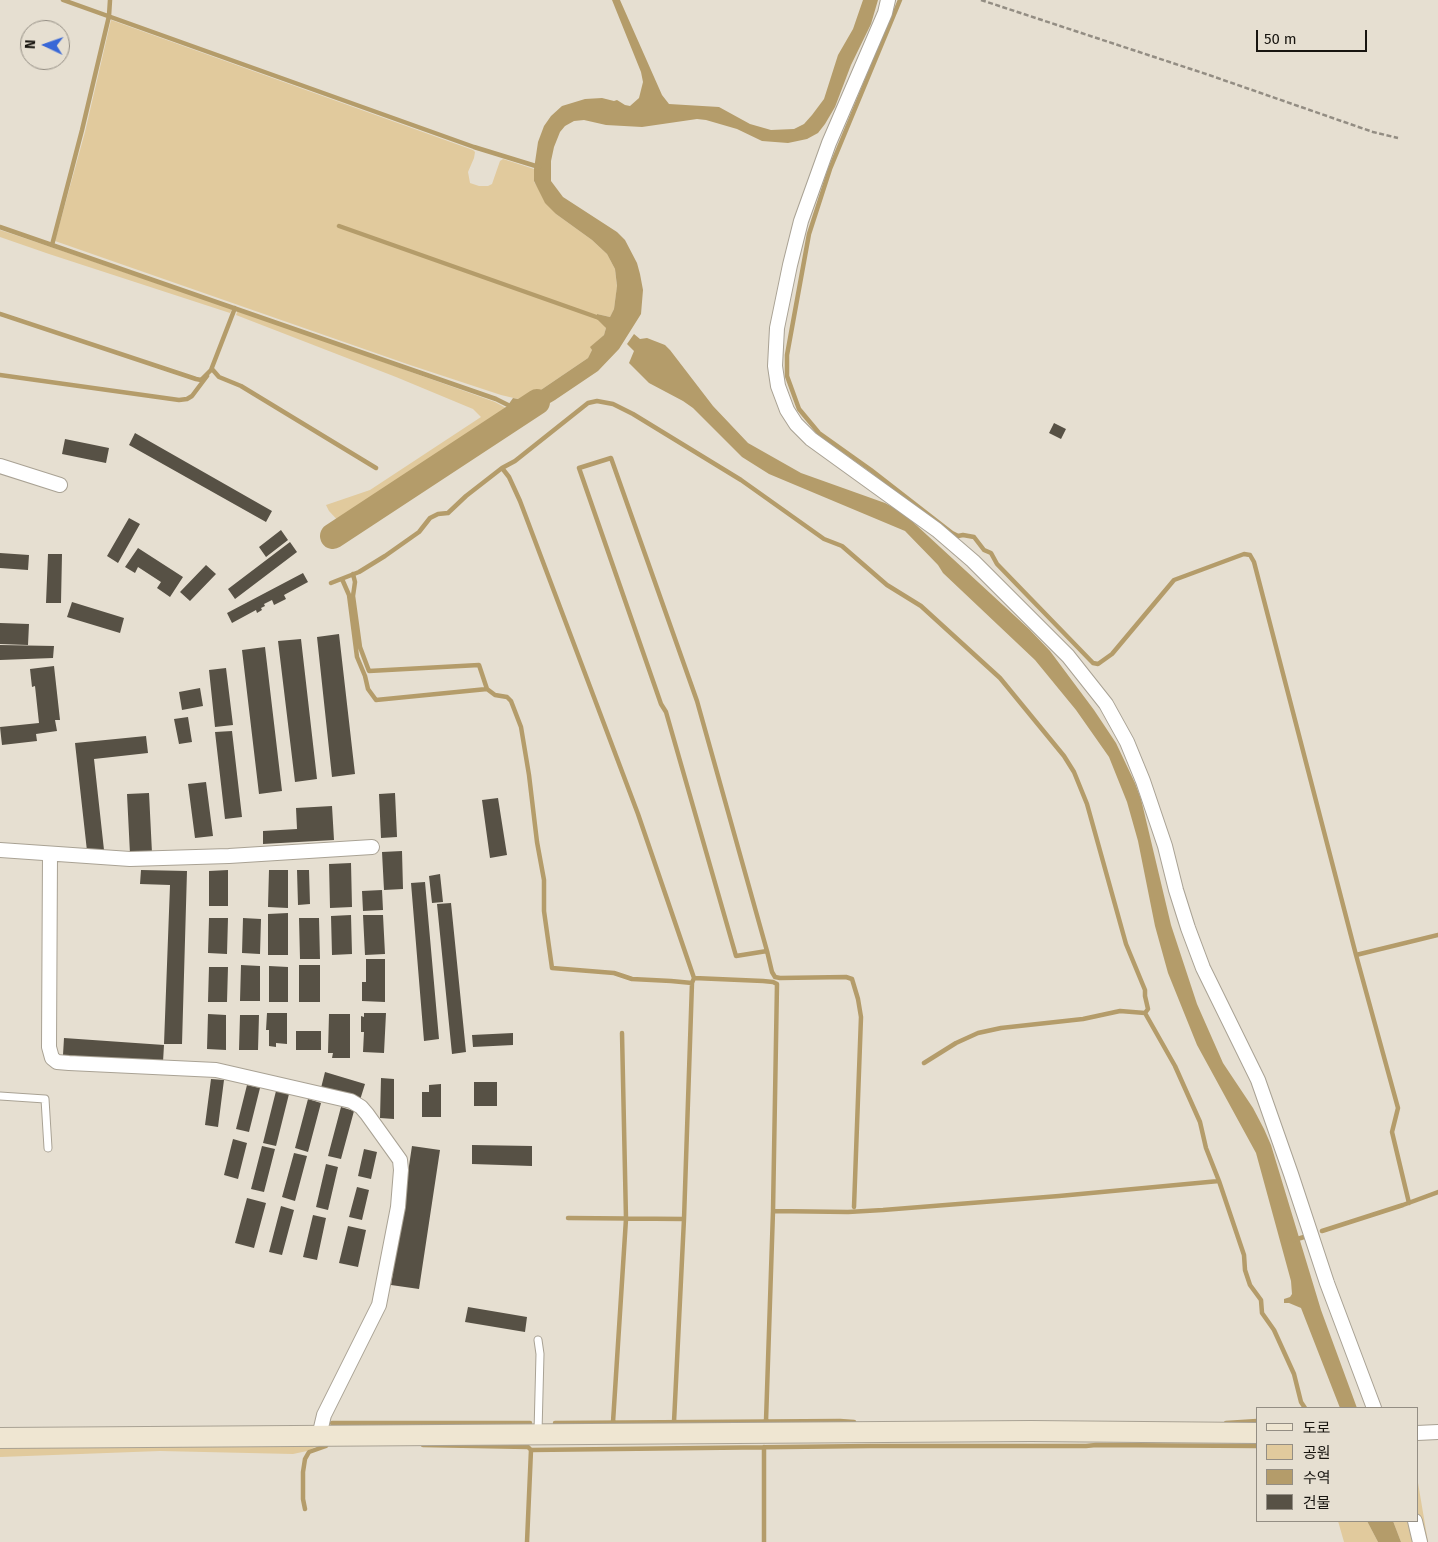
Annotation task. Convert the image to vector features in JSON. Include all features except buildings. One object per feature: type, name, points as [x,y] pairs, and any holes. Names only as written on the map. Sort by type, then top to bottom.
[{"type":"street","points":[[888,0],[885,13],[829,143],[801,221],[777,328],[775,366],[778,386],[787,410],[796,424],[811,439],[936,530],[973,561],[1068,656],[1106,704],[1127,742],[1144,781],[1165,846],[1176,890],[1203,968],[1258,1080],[1292,1174],[1327,1283],[1374,1407]]},
{"type":"street","points":[[0,466],[60,485]]},
{"type":"street","points":[[0,850],[130,859],[230,856],[372,846]]},
{"type":"street","points":[[50,854],[49,1047],[52,1058],[57,1062],[69,1064],[216,1070],[351,1101],[368,1114],[400,1160],[398,1207],[378,1305],[324,1415],[319,1436]]},
{"type":"street","points":[[0,1438],[1031,1431],[1256,1433]]},
{"type":"street","points":[[1418,1433],[1438,1432]]},
{"type":"street","points":[[1414,1522],[1420,1542]]},
{"type":"lane","points":[[0,1096],[45,1099],[48,1148]]},
{"type":"lane","points":[[538,1340],[540,1354],[538,1434]]},
{"type":"path","points":[[982,0],[1206,74],[1372,132],[1398,138]]},
{"type":"green space","points":[[111,20],[473,150],[475,152],[474,158],[468,172],[470,183],[479,186],[492,184],[500,161],[503,159],[534,169],[534,182],[556,214],[592,240],[607,254],[615,269],[617,287],[614,309],[610,317],[597,314],[606,328],[604,335],[591,347],[592,350],[588,358],[529,398],[522,400],[410,365],[55,241],[85,132]]},
{"type":"green space","points":[[0,230],[232,309],[230,313],[49,254],[0,237]]},
{"type":"green space","points":[[238,310],[495,402],[506,408],[508,414],[502,423],[343,526],[326,505],[370,490],[481,417],[473,409],[236,315]]},
{"type":"green space","points":[[0,1444],[321,1444],[307,1451],[293,1454],[160,1451],[0,1457]]},
{"type":"green space","points":[[1418,1483],[1428,1542],[1401,1542],[1393,1522],[1418,1522]]},
{"type":"green space","points":[[1338,1522],[1368,1522],[1378,1542],[1344,1542]]},
{"type":"water","points":[[612,0],[620,0],[662,95],[669,104],[719,107],[750,124],[771,130],[794,129],[804,124],[812,115],[824,99],[838,55],[853,29],[863,0],[878,0],[871,24],[851,65],[835,107],[818,133],[807,139],[788,143],[762,141],[737,129],[697,119],[642,127],[606,125],[584,120],[574,121],[565,126],[560,132],[554,147],[551,161],[551,181],[563,197],[617,232],[625,240],[637,263],[640,274],[643,290],[641,314],[619,349],[598,371],[555,400],[511,424],[506,418],[508,414],[506,408],[513,398],[522,400],[529,398],[588,358],[592,350],[590,347],[604,335],[606,328],[597,319],[597,314],[610,317],[614,309],[617,286],[615,269],[607,254],[592,240],[556,214],[545,203],[534,181],[538,142],[544,126],[562,106],[585,99],[602,98],[617,100],[630,106],[639,98],[643,82],[641,72]]},
{"type":"water","points":[[634,334],[640,339],[647,338],[665,345],[713,406],[748,443],[801,473],[885,503],[902,512],[1029,629],[1050,651],[1094,710],[1116,743],[1135,783],[1141,799],[1171,925],[1197,1004],[1223,1063],[1253,1108],[1271,1145],[1321,1310],[1357,1407],[1340,1407],[1301,1308],[1284,1303],[1284,1299],[1292,1294],[1291,1281],[1256,1153],[1197,1045],[1168,973],[1155,926],[1138,841],[1127,802],[1109,757],[1076,710],[1035,660],[943,573],[938,565],[905,531],[769,474],[742,457],[693,408],[649,383],[629,363],[634,351],[627,344]]},
{"type":"water","points":[[1368,1522],[1393,1522],[1401,1542],[1378,1542]]},
{"type":"waterway","points":[[63,0],[474,147],[539,167]]},
{"type":"waterway","points":[[52,245],[109,16],[110,0]]},
{"type":"waterway","points":[[900,0],[830,169],[809,234],[787,355],[787,376],[799,409],[819,433],[871,470],[952,533],[958,536],[974,537],[984,550],[991,553],[997,564],[1093,663],[1098,664],[1112,654],[1174,580],[1244,554],[1250,555],[1254,562],[1356,955]]},
{"type":"waterway","points":[[339,226],[602,319]]},
{"type":"waterway","points":[[0,227],[496,399],[512,407]]},
{"type":"waterway","points":[[211,370],[235,308]]},
{"type":"waterway","points":[[0,314],[196,379],[201,380],[212,369],[219,377],[241,386],[376,468]]},
{"type":"waterway","points":[[0,375],[179,400],[192,396],[207,376]]},
{"type":"waterway","points":[[331,583],[359,572],[385,556],[419,532],[430,518],[438,514],[448,513],[466,496],[502,468],[515,461],[588,403],[597,401],[613,404],[633,414],[741,480],[824,539],[842,546],[887,585],[921,606],[1000,678],[1064,756],[1074,772],[1087,804],[1126,944],[1145,990],[1148,1009],[1145,1013]]},
{"type":"waterway","points":[[333,536],[537,402]]},
{"type":"waterway","points":[[767,951],[736,956],[666,712],[661,704],[579,468],[611,458],[697,701],[767,951],[772,972],[775,977],[780,978],[846,977],[852,979],[861,1017],[854,1207]]},
{"type":"waterway","points":[[502,468],[509,477],[520,501],[638,814],[694,978],[692,983],[684,1219],[674,1422]]},
{"type":"waterway","points":[[353,574],[355,582],[353,596],[360,647],[369,671],[479,665],[487,689],[495,695],[507,697],[511,701],[521,727],[529,775],[537,842],[544,880],[544,911],[552,968],[614,973],[632,979],[692,983]]},
{"type":"waterway","points":[[342,579],[349,595],[357,657],[368,689],[376,700],[487,689]]},
{"type":"waterway","points":[[1409,1203],[1392,1132],[1398,1108],[1356,955],[1438,935]]},
{"type":"waterway","points":[[694,978],[763,981],[777,984],[773,1211],[766,1421]]},
{"type":"waterway","points":[[924,1063],[956,1043],[978,1033],[1001,1028],[1083,1019],[1120,1011],[1145,1013],[1175,1066],[1200,1122],[1206,1148],[1244,1255],[1245,1270],[1250,1285],[1261,1300],[1262,1313],[1274,1330],[1294,1374],[1301,1402],[1304,1407]]},
{"type":"waterway","points":[[613,1422],[626,1219],[622,1033]]},
{"type":"waterway","points":[[773,1211],[848,1212],[883,1210],[1219,1181]]},
{"type":"waterway","points":[[1322,1231],[1438,1192]]},
{"type":"waterway","points":[[568,1218],[684,1219]]},
{"type":"waterway","points":[[1294,1240],[1304,1237]]},
{"type":"waterway","points":[[1226,1423],[1256,1421]]},
{"type":"waterway","points":[[555,1423],[854,1422]]},
{"type":"waterway","points":[[332,1423],[530,1423]]},
{"type":"waterway","points":[[423,1445],[528,1447],[531,1450],[527,1542]]},
{"type":"waterway","points":[[305,1509],[303,1499],[305,1459],[309,1452],[326,1446]]},
{"type":"waterway","points":[[531,1450],[870,1446],[1256,1446]]},
{"type":"waterway","points":[[764,1447],[764,1542]]}]
